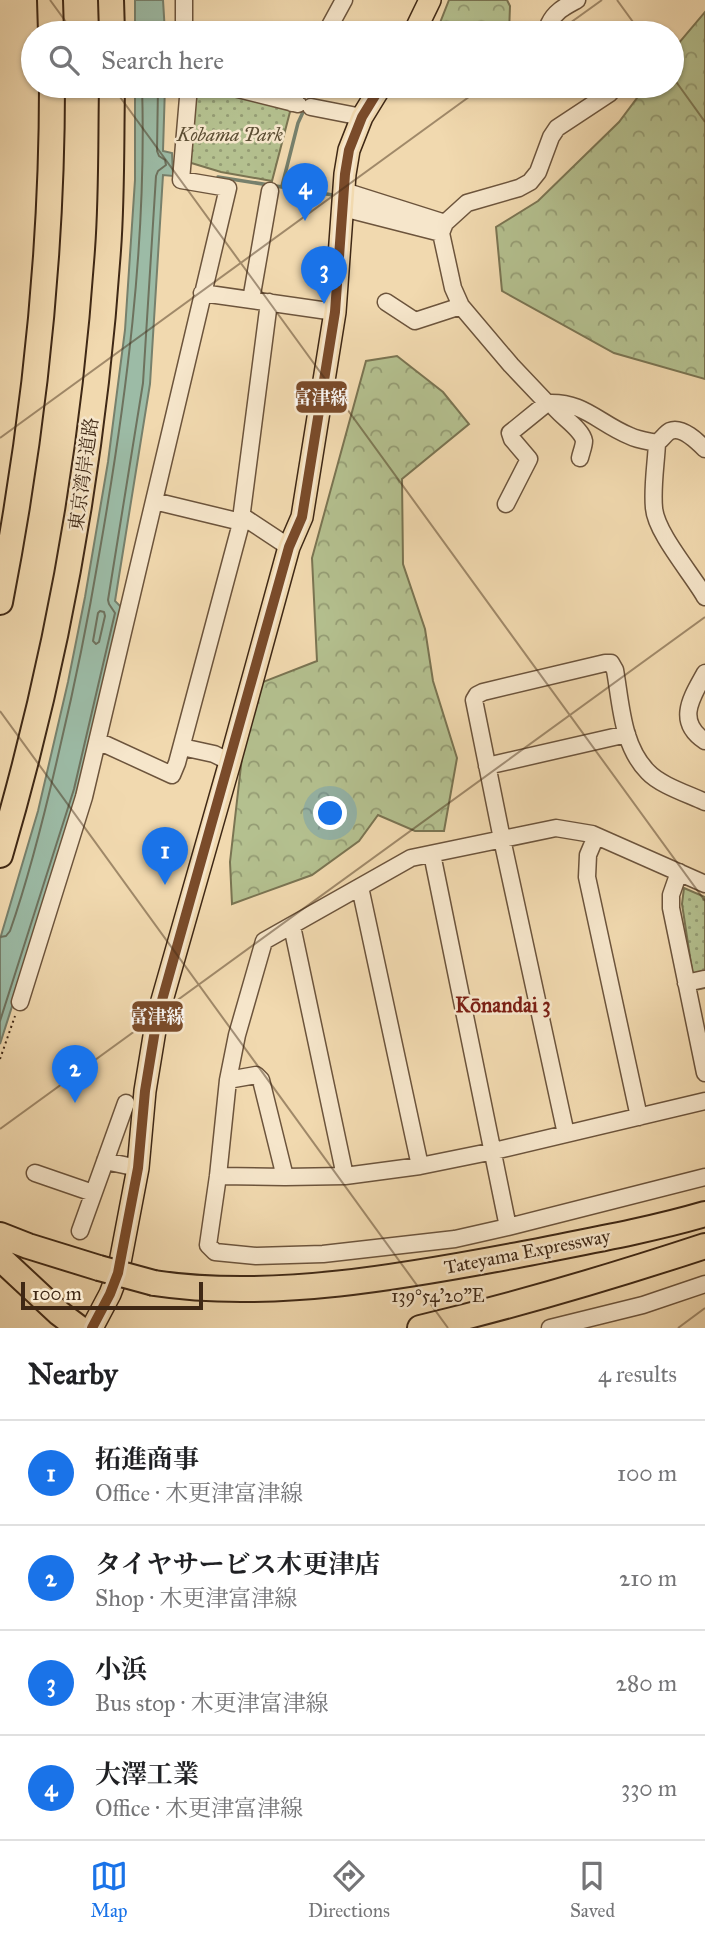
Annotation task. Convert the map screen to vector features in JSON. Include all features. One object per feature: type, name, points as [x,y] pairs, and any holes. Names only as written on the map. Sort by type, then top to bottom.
[{"type":"highway","points":[[50,0],[51,21]]},
{"type":"highway","points":[[111,0],[112,21]]},
{"type":"highway","points":[[0,602],[29,433],[41,324],[52,98]]},
{"type":"highway","name":"東京湾岸道路","points":[[0,855],[50,663],[65,590],[88,447],[108,249],[113,98]]},
{"type":"highway","name":"Tateyama Expressway","points":[[0,1234],[28,1247],[154,1283],[214,1289],[267,1289],[347,1282],[477,1262],[705,1214]]},
{"type":"highway","points":[[420,1328],[626,1273],[705,1246]]},
{"type":"highway","points":[[0,1258],[79,1328]]},
{"type":"main road","points":[[420,21],[430,0]]},
{"type":"main road","points":[[92,1328],[118,1273],[138,1168],[145,1091],[157,1018],[289,547],[302,517],[335,312],[349,150],[362,117],[374,98]]},
{"type":"street","points":[[184,0],[184,21]]},
{"type":"street","points":[[333,21],[345,0]]},
{"type":"street","points":[[550,21],[560,10],[578,0]]},
{"type":"street","points":[[20,1002],[84,797],[228,188],[181,180],[188,98]]},
{"type":"street","points":[[275,98],[362,117]]},
{"type":"street","points":[[300,98],[300,104]]},
{"type":"street","points":[[443,228],[467,203],[519,188],[530,182],[538,172],[557,128],[602,98]]},
{"type":"street","points":[[251,300],[270,191]]},
{"type":"street","points":[[343,200],[443,228]]},
{"type":"street","points":[[443,228],[453,288],[461,306],[511,365],[580,433],[584,443],[580,458]]},
{"type":"street","points":[[202,293],[335,312]]},
{"type":"street","points":[[98,741],[172,775],[217,619],[241,519],[269,302]]},
{"type":"street","points":[[386,302],[415,321],[461,306]]},
{"type":"street","points":[[506,504],[529,459],[510,433],[549,403],[575,405],[630,437],[657,443]]},
{"type":"street","points":[[705,449],[688,435],[674,430],[657,443],[654,509],[659,526],[705,597]]},
{"type":"street","points":[[154,501],[241,519],[289,547]]},
{"type":"street","points":[[566,1134],[474,700],[483,692],[611,663],[615,670],[629,744],[636,757],[649,773],[705,803]]},
{"type":"street","points":[[705,673],[688,707],[688,716],[691,727],[705,741]]},
{"type":"street","points":[[487,766],[627,733]]},
{"type":"street","points":[[181,747],[214,754],[230,762]]},
{"type":"street","points":[[705,884],[596,836],[556,828],[411,859],[264,940],[237,1035],[228,1080],[208,1245],[215,1252],[256,1256],[323,1254],[455,1239],[705,1177]]},
{"type":"street","points":[[596,836],[588,855],[587,877],[639,1117]]},
{"type":"street","points":[[432,854],[508,1227]]},
{"type":"street","points":[[679,872],[671,895],[671,908],[705,1073]]},
{"type":"street","points":[[360,887],[420,1166]]},
{"type":"street","points":[[292,926],[345,1176]]},
{"type":"street","points":[[686,982],[704,979]]},
{"type":"street","points":[[228,1080],[257,1075],[261,1080],[285,1177]]},
{"type":"street","points":[[218,1176],[345,1176],[420,1166],[705,1101]]},
{"type":"street","points":[[80,1231],[126,1103]]},
{"type":"street","points":[[105,1160],[138,1168]]},
{"type":"street","points":[[35,1172],[93,1193]]},
{"type":"street","points":[[550,1328],[643,1305],[705,1284]]},
{"type":"path","points":[[0,1059],[20,1002]]},
{"type":"green space","points":[[449,0],[507,0],[510,6],[509,21],[441,21]]},
{"type":"green space","points":[[705,12],[705,379],[614,353],[502,291],[496,227],[538,201],[619,122],[637,98],[684,98],[684,37]]},
{"type":"green space","name":"Kobama Park","points":[[193,98],[250,98],[291,108],[272,181],[221,172],[188,162]]},
{"type":"green space","points":[[397,356],[443,392],[469,424],[402,479],[403,564],[425,629],[433,681],[457,758],[444,831],[415,831],[378,815],[359,841],[312,875],[232,904],[230,862],[250,687],[317,661],[312,558],[366,361]]},
{"type":"green space","points":[[684,888],[705,897],[705,988],[695,990],[682,904]]},
{"type":"water","points":[[135,0],[163,0],[164,21],[135,21]]},
{"type":"water","points":[[135,98],[165,98],[163,151],[172,153],[173,176],[163,175],[150,384],[115,601],[123,609],[81,791],[0,1044],[0,939],[38,811],[68,682],[108,462],[125,330],[135,180]]},
{"type":"waterway","points":[[282,186],[298,123],[309,98]]},
{"type":"waterway","points":[[218,177],[333,195]]},
{"type":"transit line","name":"富津線","points":[[92,1328],[118,1273],[138,1168],[145,1091],[157,1018],[289,547],[302,517],[335,312],[349,150],[362,117],[374,98]]},
{"type":"place","name":"大澤工業","points":[[305,221]]},
{"type":"place","name":"小浜","points":[[324,304]]},
{"type":"place","name":"拓進商事","points":[[165,885]]},
{"type":"place","name":"タイヤサービス木更津店","points":[[75,1103]]},
{"type":"district","name":"Kōnandai 3","points":[[503,1005]]}]
